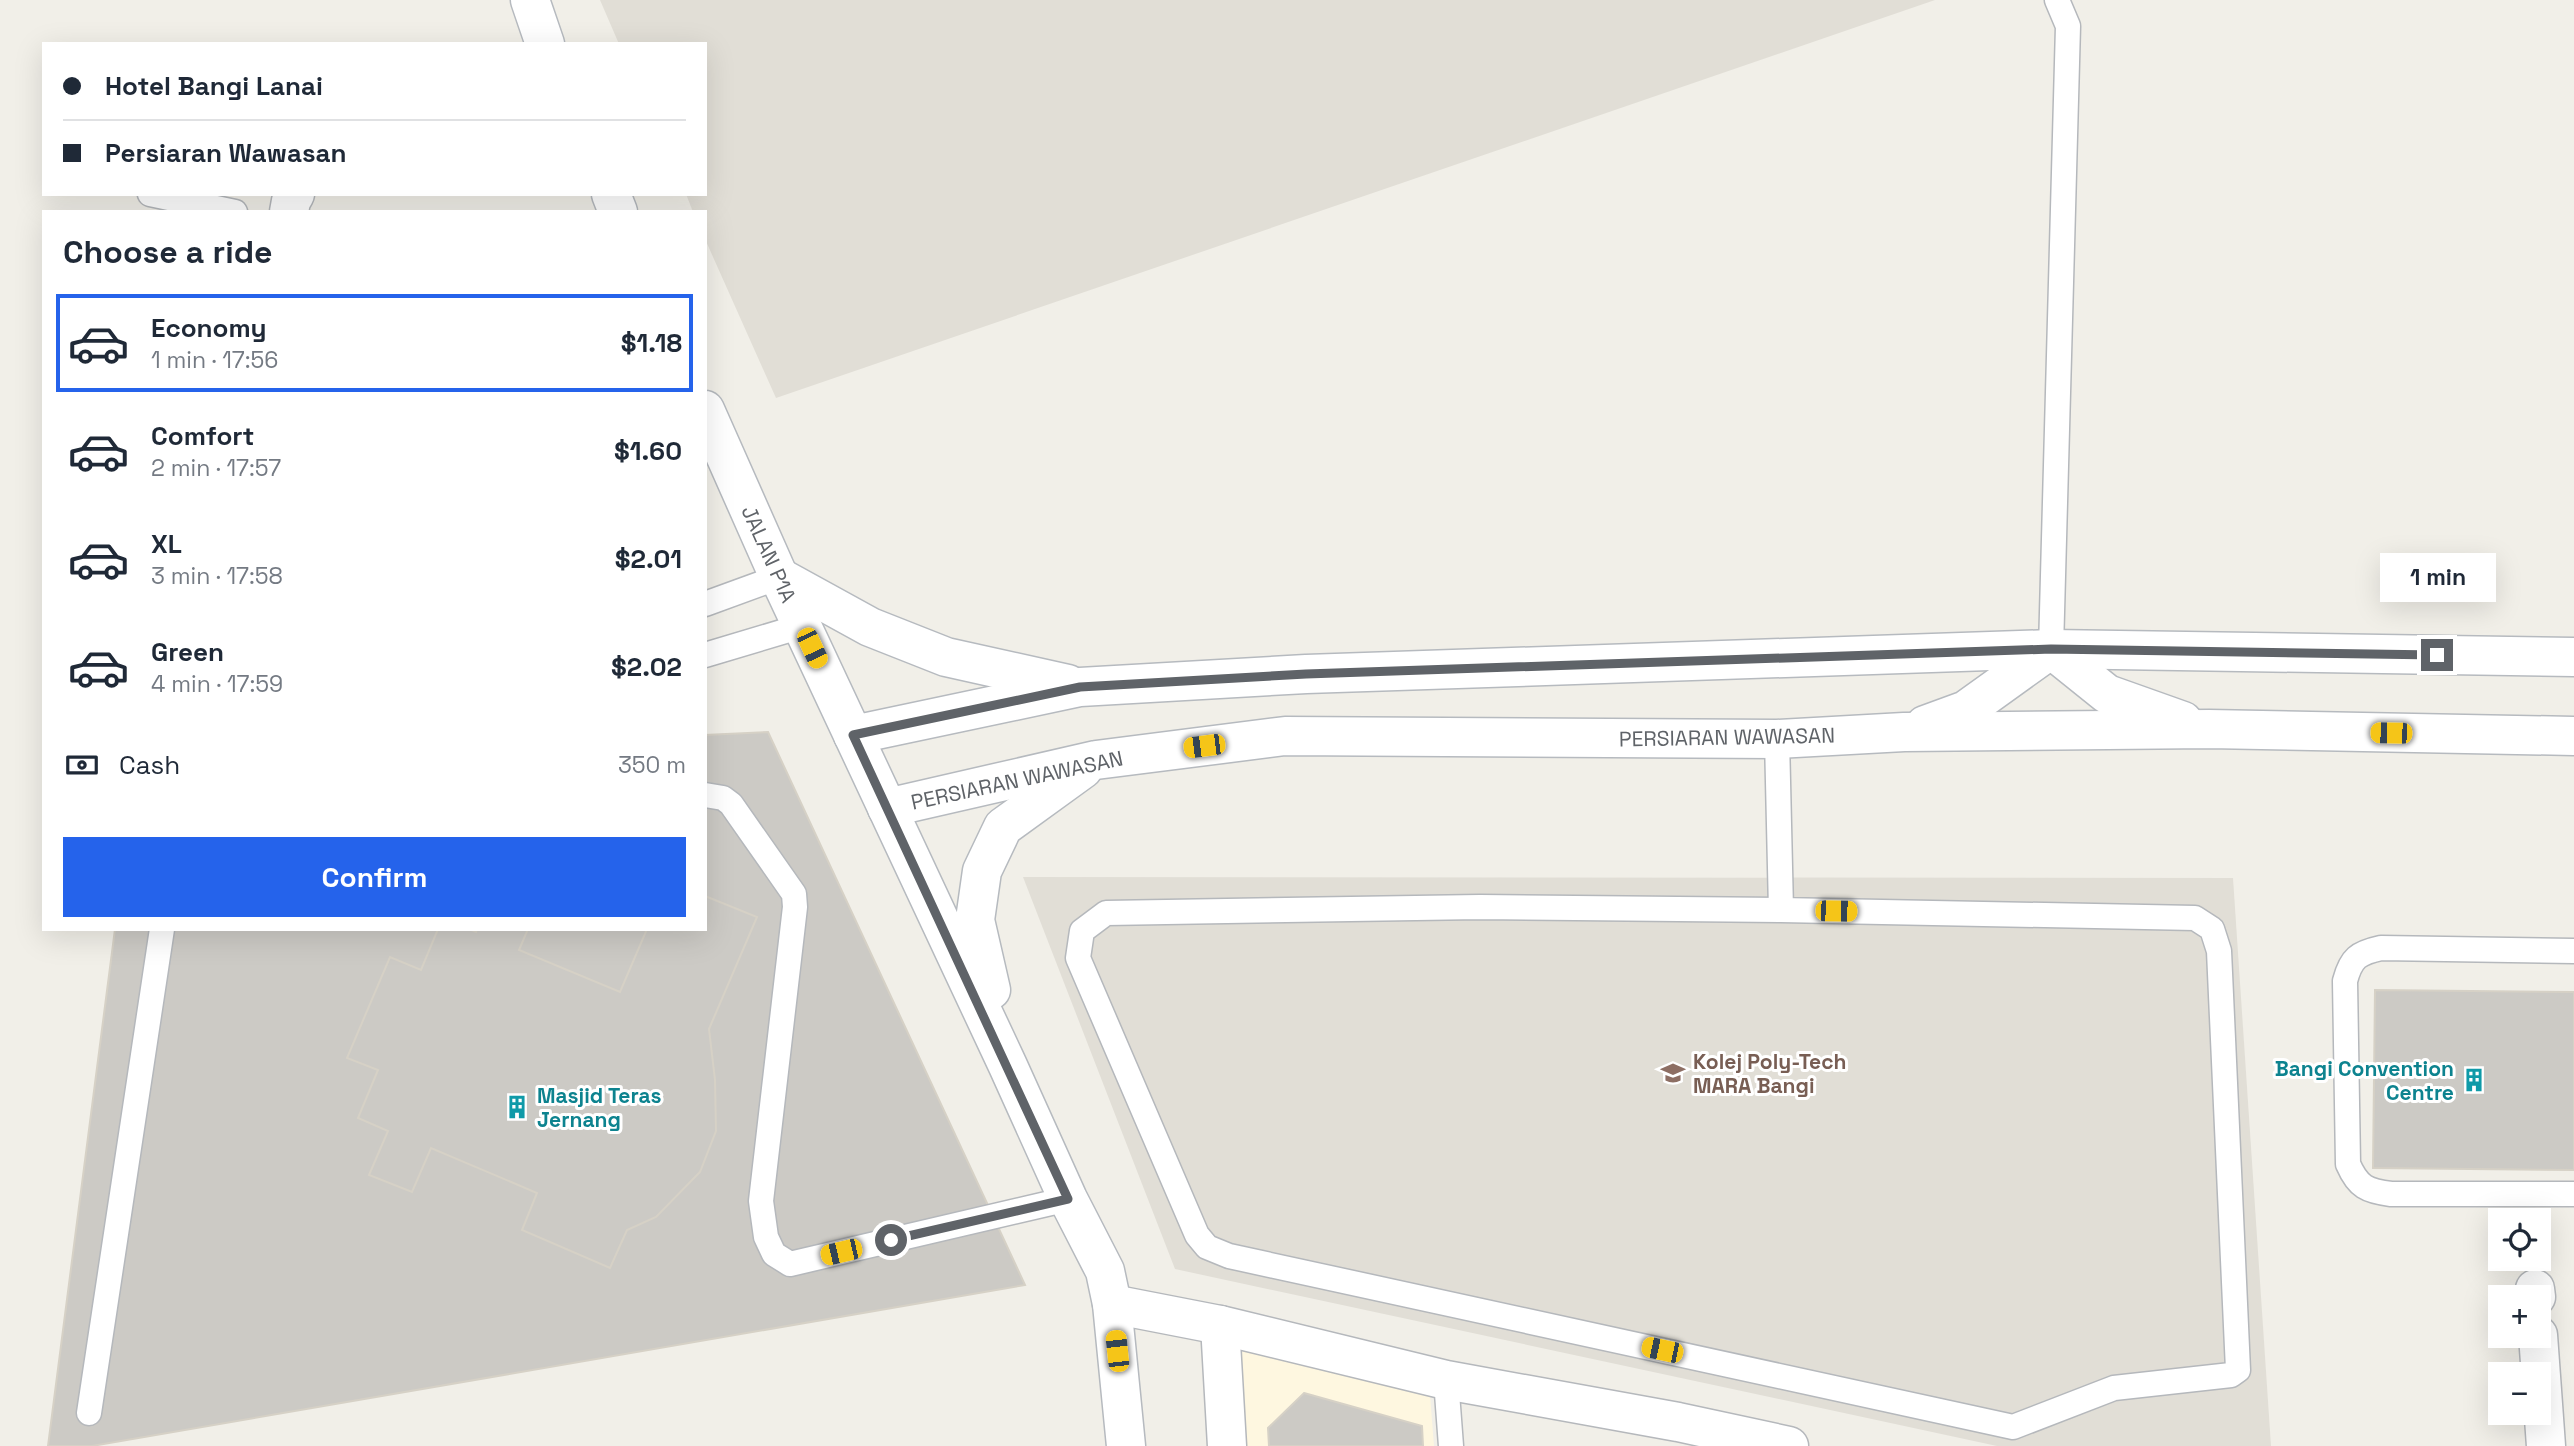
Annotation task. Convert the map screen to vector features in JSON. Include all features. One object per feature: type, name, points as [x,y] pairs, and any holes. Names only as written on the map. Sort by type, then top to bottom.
[{"type":"main road","points":[[530,0],[544,42]]},
{"type":"main road","name":"JALAN P1A","points":[[707,415],[779,577],[1009,1066]]},
{"type":"main road","points":[[779,577],[870,627],[946,657],[1080,687]]},
{"type":"main road","points":[[2051,649],[2107,694],[2209,729]]},
{"type":"main road","points":[[1905,732],[1966,710],[2051,649]]},
{"type":"main road","points":[[853,735],[1080,687],[1306,674],[2051,649],[2574,657]]},
{"type":"main road","name":"PERSIARAN WAWASAN","points":[[887,808],[1096,760],[1286,736],[1777,739],[1905,732],[2209,729],[2574,736]]},
{"type":"main road","points":[[1096,760],[1003,827],[982,870],[975,920],[1009,1066],[1068,1199],[1105,1271],[1112,1304],[1126,1446]]},
{"type":"main road","points":[[1112,1304],[1220,1325],[1678,1434],[1790,1446]]},
{"type":"main road","points":[[1220,1325],[1227,1446]]},
{"type":"main road","points":[[2539,1348],[2546,1446]]},
{"type":"lane","points":[[2051,649],[2068,26],[2057,0]]},
{"type":"lane","points":[[159,196],[226,210]]},
{"type":"lane","points":[[707,603],[779,577]]},
{"type":"lane","points":[[707,654],[802,626]]},
{"type":"lane","points":[[1777,739],[1781,910]]},
{"type":"lane","points":[[711,803],[731,804],[794,894],[795,906],[761,1201],[766,1237],[774,1254],[790,1264],[1068,1199]]},
{"type":"lane","points":[[1480,906],[1781,910],[2195,918],[2212,929],[2219,951],[2238,1370],[2231,1375],[2114,1388],[2013,1427],[1229,1256],[1207,1247],[1197,1235],[1078,958],[1082,931],[1106,913],[1480,906]]},
{"type":"lane","points":[[89,1413],[162,931]]},
{"type":"lane","points":[[2574,951],[2381,948],[2361,953],[2348,967],[2345,981],[2348,1164],[2355,1180],[2371,1192],[2391,1195],[2574,1195]]},
{"type":"lane","points":[[1446,1380],[1451,1446]]},
{"type":"shaded area","points":[[600,0],[1935,0],[776,398],[707,243],[707,210],[692,210],[687,196],[707,196],[707,42],[618,42]]},
{"type":"shaded area","name":"Kolej Poly-Tech MARA Bangi","points":[[1023,877],[2233,878],[2271,1446],[1997,1446],[1175,1269]]},
{"type":"shaded area","points":[[1240,1350],[1430,1395],[1434,1446],[1246,1446]]},
{"type":"building","name":"Masjid Teras Jernang","points":[[768,732],[1025,1285],[92,1446],[48,1446],[115,931],[707,931],[707,735]]},
{"type":"building","points":[[707,897],[757,917],[709,1029],[715,1080],[716,1131],[700,1172],[656,1217],[627,1230],[610,1268],[522,1230],[537,1193],[431,1148],[412,1192],[369,1175],[388,1131],[358,1118],[378,1070],[347,1058],[390,957],[421,970],[437,931],[527,931],[519,950],[620,992],[646,931],[707,931]]},
{"type":"building","name":"Bangi Convention Centre","points":[[2375,990],[2574,992],[2574,1170],[2373,1168]]},
{"type":"building","points":[[1304,1393],[1422,1426],[1423,1446],[1269,1446],[1268,1428]]},
{"type":"place","name":"Kolej Poly-Tech MARA Bangi","points":[[1673,1073]]},
{"type":"place","name":"Bangi Convention Centre","points":[[2474,1080]]},
{"type":"place","name":"Masjid Teras Jernang","points":[[517,1107]]},
{"type":"route","points":[[891,1240],[1068,1199],[1009,1066],[853,735],[1080,687],[1306,674],[2051,649],[2437,655]]}]
